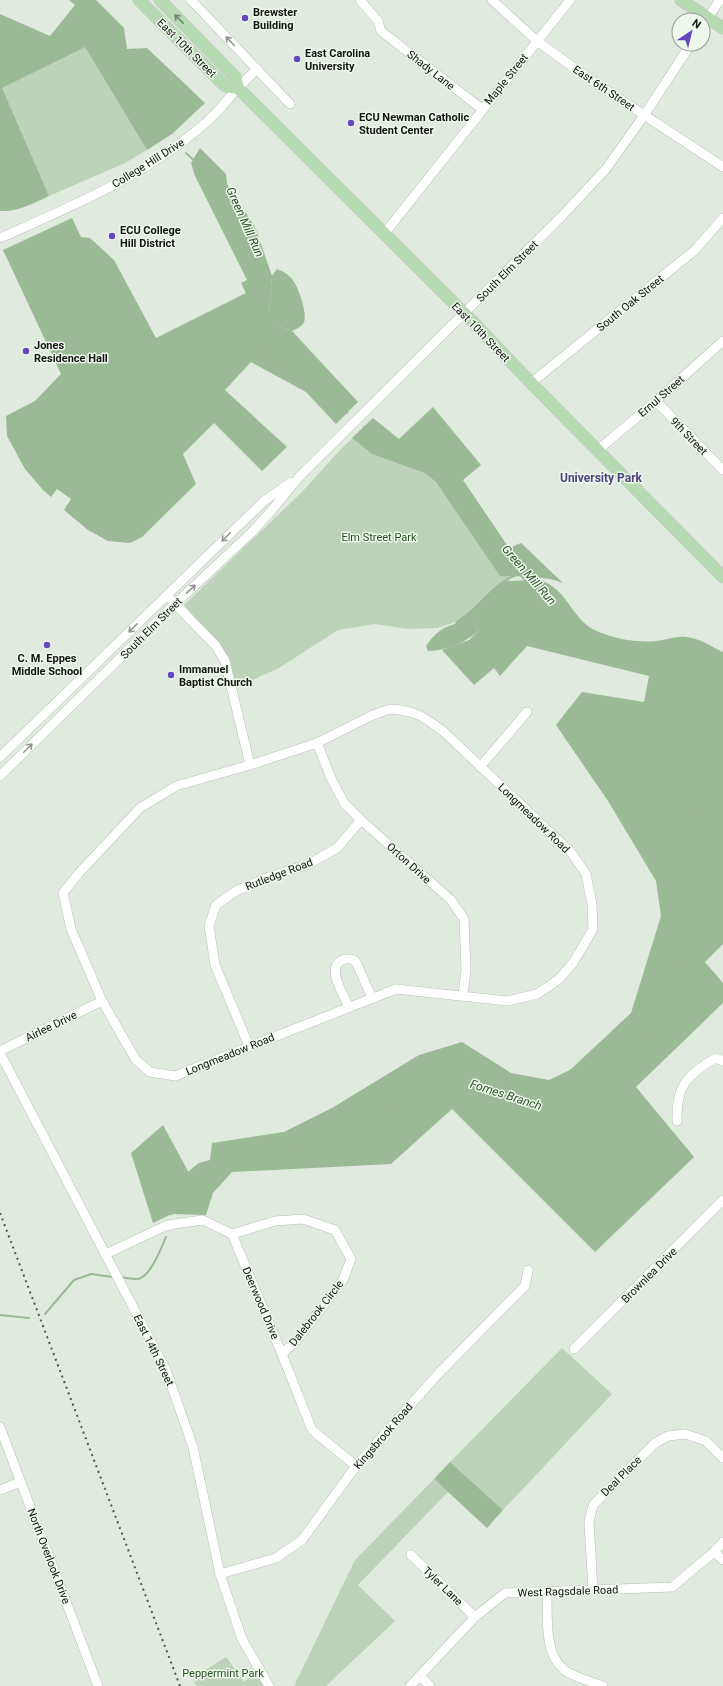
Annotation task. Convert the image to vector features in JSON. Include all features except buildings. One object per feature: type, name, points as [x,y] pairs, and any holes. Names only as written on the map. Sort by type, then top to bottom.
[{"type":"main road","name":"East 10th Street","points":[[139,0],[225,86],[238,88]]},
{"type":"main road","name":"East 10th Street","points":[[160,0],[235,76],[238,88],[464,314],[723,577]]},
{"type":"main road","points":[[682,0],[695,12]]},
{"type":"main road","points":[[711,24],[723,28]]},
{"type":"street","points":[[190,0],[290,104]]},
{"type":"street","name":"Shady Lane","points":[[360,0],[378,21],[381,31],[482,109]]},
{"type":"street","name":"East 6th Street","points":[[492,0],[537,41],[591,80],[645,114],[723,167]]},
{"type":"street","name":"Maple Street","points":[[384,234],[570,0]]},
{"type":"street","points":[[711,13],[720,0]]},
{"type":"street","name":"South Elm Street","points":[[0,776],[42,733],[175,604],[252,532],[299,477],[561,217],[606,169],[645,114],[686,52]]},
{"type":"street","name":"College Hill Drive","points":[[0,238],[118,184],[141,171],[182,143],[201,127],[220,110],[238,88],[257,69]]},
{"type":"street","name":"South Oak Street","points":[[531,383],[695,250],[723,218]]},
{"type":"street","name":"Ernul Street","points":[[598,450],[723,341]]},
{"type":"street","name":"9th Street","points":[[656,401],[723,470]]},
{"type":"street","name":"South Elm Street","points":[[0,757],[242,521],[264,501],[299,477]]},
{"type":"street","points":[[264,501],[272,510]]},
{"type":"street","points":[[242,521],[252,532]]},
{"type":"street","points":[[166,595],[216,646],[225,661],[250,765]]},
{"type":"street","points":[[117,643],[126,653]]},
{"type":"street","name":"Longmeadow Road","points":[[390,709],[407,710],[422,716],[438,727],[570,852],[586,874],[592,904],[593,929],[573,963],[558,980],[537,994],[507,1001],[463,995],[396,989],[175,1076],[150,1072],[136,1060],[102,1000],[71,929],[63,893],[79,873],[140,808],[176,786],[250,765],[316,743],[390,709]]},
{"type":"street","points":[[480,767],[528,712]]},
{"type":"street","points":[[34,725],[42,733]]},
{"type":"street","name":"Orton Drive","points":[[316,743],[331,778],[344,803],[451,900],[464,919],[466,970],[463,995]]},
{"type":"street","name":"Rutledge Road","points":[[249,1046],[215,965],[209,926],[216,905],[236,891],[266,878],[309,864],[338,848],[361,820]]},
{"type":"street","points":[[349,1007],[334,974],[337,963],[343,959],[354,960],[358,964],[372,998]]},
{"type":"street","name":"Airlee Drive","points":[[0,1052],[102,1000]]},
{"type":"street","name":"East 14th Street","points":[[0,1052],[166,1370],[194,1447],[220,1574],[242,1639],[269,1686]]},
{"type":"street","points":[[677,1122],[677,1103],[684,1084],[699,1068],[704,1065],[716,1058],[723,1061]]},
{"type":"street","name":"Brownlea Drive","points":[[574,1349],[723,1200]]},
{"type":"street","name":"Dalebrook Circle","points":[[232,1234],[275,1221],[303,1219],[335,1230],[351,1259],[343,1280],[297,1340],[282,1354]]},
{"type":"street","points":[[106,1254],[165,1226],[174,1224],[203,1220],[232,1234]]},
{"type":"street","name":"Deerwood Drive","points":[[232,1234],[312,1430],[356,1466]]},
{"type":"street","name":"Kingsbrook Road","points":[[220,1574],[276,1558],[302,1540],[356,1466],[438,1374],[525,1286],[528,1270]]},
{"type":"street","name":"North Overlook Drive","points":[[0,1427],[98,1686]]},
{"type":"street","name":"Deal Place","points":[[593,1590],[590,1522],[593,1505],[655,1443],[668,1436],[685,1434],[706,1441],[723,1458]]},
{"type":"street","points":[[0,1490],[20,1482]]},
{"type":"street","name":"West Ragsdale Road","points":[[410,1686],[475,1617],[505,1593],[672,1587],[714,1552],[723,1542]]},
{"type":"street","points":[[714,1552],[723,1560]]},
{"type":"street","name":"Tyler Lane","points":[[411,1555],[475,1617]]},
{"type":"street","points":[[547,1591],[550,1646],[558,1663],[569,1673],[603,1686]]},
{"type":"street","points":[[420,1676],[430,1686]]},
{"type":"green space","points":[[85,46],[147,150],[125,163],[49,196],[1,88]]},
{"type":"green space","name":"Elm Street Park","points":[[364,427],[415,458],[520,574],[511,577],[496,587],[467,615],[456,622],[437,628],[408,629],[375,624],[338,630],[279,668],[237,687],[223,649],[184,605],[302,492],[340,450]]},
{"type":"green space","points":[[562,1348],[612,1394],[503,1510],[450,1462]]},
{"type":"green space","points":[[434,1479],[448,1492],[358,1585],[395,1621],[326,1686],[294,1686],[355,1560]]},
{"type":"green space","name":"Peppermint Park","points":[[226,1657],[244,1682],[255,1674],[264,1686],[196,1686],[193,1678]]},
{"type":"shaded area","points":[[69,0],[96,0],[124,28],[127,49],[147,48],[205,103],[172,134],[147,150],[85,47],[2,88],[49,196],[19,209],[0,211],[0,14],[50,36],[75,5]]},
{"type":"shaded area","points":[[200,148],[226,174],[227,184],[255,227],[272,276],[269,311],[280,327],[292,331],[358,402],[336,424],[306,392],[251,362],[225,390],[287,447],[262,471],[214,423],[183,454],[196,484],[142,537],[130,543],[108,541],[88,530],[64,510],[71,499],[57,489],[51,497],[43,490],[25,469],[7,436],[6,416],[35,401],[61,374],[3,250],[72,218],[81,237],[90,238],[114,260],[156,338],[246,293],[241,283],[247,280],[195,176],[191,163]]},
{"type":"shaded area","points":[[277,269],[291,277],[303,303],[305,321],[301,326],[292,331],[280,327],[271,319],[269,311],[272,276]]},
{"type":"shaded area","points":[[433,407],[481,465],[463,480],[509,548],[521,543],[563,583],[555,580],[540,578],[500,576],[436,482],[425,473],[372,454],[352,438],[373,418],[399,439]]},
{"type":"shaded area","points":[[538,580],[556,589],[582,620],[599,632],[613,637],[634,641],[656,641],[686,637],[701,641],[723,652],[723,944],[705,962],[723,983],[723,1003],[636,1087],[694,1157],[595,1252],[452,1109],[391,1164],[232,1172],[213,1193],[206,1215],[172,1214],[153,1223],[131,1153],[163,1125],[189,1173],[199,1164],[210,1161],[212,1143],[284,1132],[332,1108],[419,1055],[462,1042],[511,1073],[549,1080],[570,1070],[631,1013],[661,916],[656,881],[608,801],[556,725],[582,692],[644,702],[649,676],[527,646],[500,676],[494,668],[474,685],[442,650],[469,640],[479,630],[474,623],[456,624],[456,622],[467,615],[496,587],[505,581]]},
{"type":"shaded area","points":[[465,622],[474,623],[479,630],[462,643],[449,648],[428,651],[426,646],[438,632],[452,625]]},
{"type":"shaded area","points":[[684,683],[691,688],[691,694],[684,726],[679,739],[670,744],[648,732],[646,725],[669,701],[675,691]]},
{"type":"shaded area","points":[[450,1462],[503,1510],[487,1528],[434,1479]]},
{"type":"waterway","name":"Green Mill Run","points":[[89,0],[99,17],[111,26],[125,61],[136,106],[145,125],[158,139]]},
{"type":"waterway","name":"Green Mill Run","points":[[186,153],[212,177],[225,195],[235,222],[253,255],[255,264],[251,288],[260,318],[260,339],[267,352],[282,370],[290,376],[312,385],[347,413]]},
{"type":"waterway","name":"Green Mill Run","points":[[364,427],[393,449],[440,471],[456,487],[498,555],[520,574],[535,599],[561,622],[598,642],[616,647],[651,651],[665,648],[688,649],[707,654],[723,662]]},
{"type":"waterway","points":[[456,624],[498,586],[520,574]]},
{"type":"waterway","name":"Fomes Branch","points":[[172,1214],[188,1173],[199,1164],[210,1161],[266,1154],[306,1151],[332,1142],[357,1123],[411,1091],[437,1088],[460,1090],[543,1117],[562,1117],[585,1107],[626,1072],[664,1009],[672,979],[681,957],[693,935],[705,902],[709,879],[707,844],[697,810],[697,798],[703,779],[714,758],[723,735]]},
{"type":"waterway","name":"Fomes Branch","points":[[121,1277],[138,1279],[143,1277],[155,1261],[166,1237]]},
{"type":"waterway","name":"Fomes Branch","points":[[45,1314],[74,1280],[91,1274],[113,1277]]},
{"type":"waterway","name":"Fomes Branch","points":[[0,1315],[29,1318]]},
{"type":"railway","points":[[0,1213],[180,1686]]},
{"type":"place","name":"Brewster Building","points":[[245,18]]},
{"type":"place","name":"East Carolina University","points":[[297,59]]},
{"type":"place","name":"ECU Newman Catholic Student Center","points":[[351,123]]},
{"type":"place","name":"ECU College Hill District","points":[[112,236]]},
{"type":"place","name":"Jones Residence Hall","points":[[26,351]]},
{"type":"place","name":"C. M. Eppes Middle School","points":[[47,645]]},
{"type":"place","name":"Immanuel Baptist Church","points":[[171,675]]},
{"type":"district","name":"University Park","points":[[601,478]]}]
